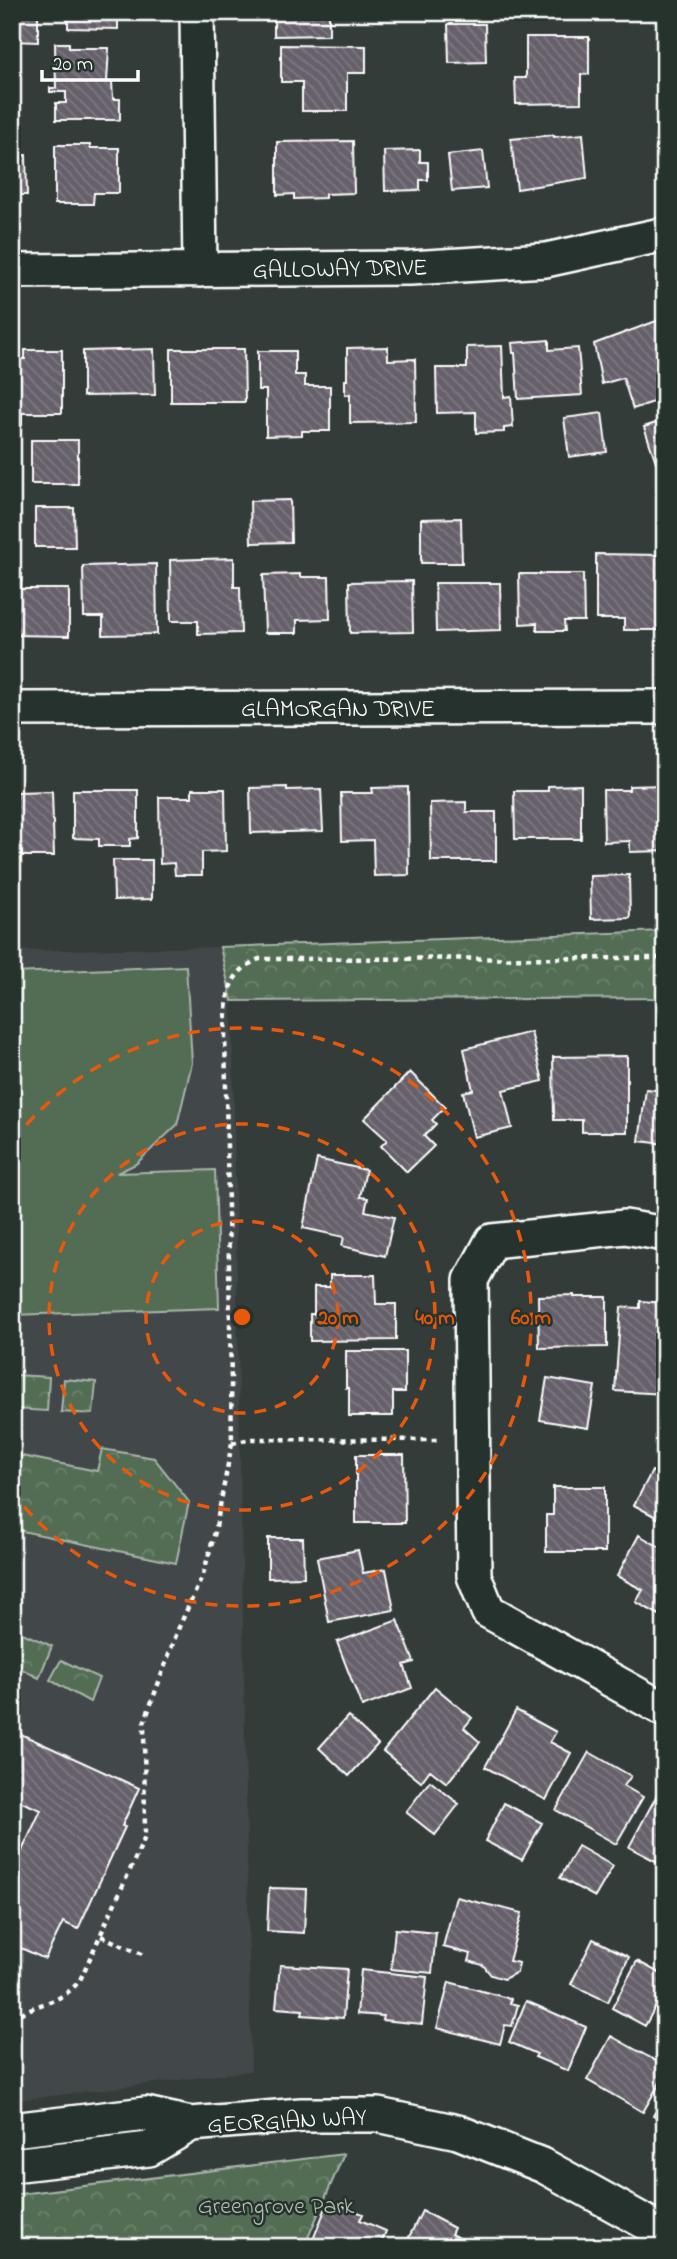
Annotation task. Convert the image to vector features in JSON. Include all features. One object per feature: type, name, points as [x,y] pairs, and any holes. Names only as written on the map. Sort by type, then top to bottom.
[{"type":"street","points":[[197,12],[200,270]]},
{"type":"street","name":"GALLOWAY DRIVE","points":[[12,271],[410,268],[546,260],[665,234]]},
{"type":"street","name":"GLAMORGAN DRIVE","points":[[12,709],[665,707]]},
{"type":"street","points":[[665,1234],[625,1227],[492,1241],[471,1280],[474,1576],[488,1611],[665,1710]]},
{"type":"street","name":"GEORGIAN WAY","points":[[12,2130],[146,2114],[191,2124],[301,2115],[378,2115],[458,2132],[544,2166],[655,2236]]},
{"type":"street","points":[[12,2165],[149,2149],[191,2124]]},
{"type":"path","points":[[12,2019],[22,2011],[56,2001],[70,1993],[80,1980],[145,1837],[144,1723],[179,1627],[203,1574],[218,1521],[232,1443],[225,1031],[227,999],[232,981],[246,966],[259,959],[665,958]]},
{"type":"path","points":[[232,1443],[251,1439],[473,1441]]},
{"type":"path","points":[[101,1936],[142,1954]]},
{"type":"shaded area","points":[[220,947],[232,1001],[251,2071],[12,2101],[12,951]]},
{"type":"green space","points":[[665,931],[665,998],[232,1001],[220,947]]},
{"type":"green space","points":[[186,966],[192,1063],[177,1125],[136,1164],[117,1173],[215,1170],[219,1308],[12,1315],[12,973]]},
{"type":"green space","points":[[16,1375],[49,1377],[47,1411],[14,1409]]},
{"type":"green space","points":[[64,1379],[96,1382],[93,1414],[61,1412]]},
{"type":"green space","points":[[102,1449],[154,1458],[189,1502],[176,1563],[12,1529],[12,1454],[97,1471]]},
{"type":"green space","points":[[20,1632],[52,1646],[39,1678],[12,1664],[12,1649]]},
{"type":"green space","points":[[61,1660],[99,1678],[90,1702],[50,1680]]},
{"type":"green space","name":"Greengrove Park","points":[[344,2154],[304,2247],[12,2247],[12,2195]]},
{"type":"building","points":[[12,12],[38,12],[38,42],[12,41]]},
{"type":"building","points":[[68,12],[118,12],[118,29],[68,28]]},
{"type":"building","points":[[274,12],[329,12],[329,35],[274,36]]},
{"type":"building","points":[[448,24],[485,24],[486,62],[449,63]]},
{"type":"building","points":[[526,37],[589,37],[589,74],[581,75],[581,103],[516,104],[515,78],[526,78]]},
{"type":"building","points":[[55,43],[69,43],[69,48],[109,48],[107,82],[112,82],[113,99],[120,99],[120,120],[56,120],[56,103],[66,103],[66,92],[50,92],[50,88],[56,88]]},
{"type":"building","points":[[281,45],[366,46],[366,73],[347,73],[347,111],[302,111],[302,82],[281,82]]},
{"type":"building","points":[[583,134],[587,178],[517,189],[511,139]]},
{"type":"building","points":[[353,141],[354,193],[294,199],[294,194],[277,195],[277,142]]},
{"type":"building","points":[[55,145],[119,148],[119,193],[94,193],[93,204],[55,204]]},
{"type":"building","points":[[420,150],[420,162],[428,162],[428,180],[420,180],[420,190],[385,191],[384,151]]},
{"type":"building","points":[[483,151],[487,188],[452,191],[448,155]]},
{"type":"building","points":[[26,155],[27,195],[12,195],[12,156]]},
{"type":"building","points":[[659,320],[665,336],[665,398],[633,409],[623,378],[602,384],[594,344]]},
{"type":"building","points":[[549,340],[549,350],[578,348],[582,395],[518,399],[512,343]]},
{"type":"building","points":[[502,346],[504,397],[511,396],[513,427],[504,428],[504,432],[476,433],[476,412],[437,413],[436,368],[467,368],[467,347]]},
{"type":"building","points":[[388,347],[388,360],[415,359],[416,422],[350,423],[350,394],[345,395],[347,348]]},
{"type":"building","points":[[154,349],[155,395],[83,396],[83,351]]},
{"type":"building","points":[[171,349],[244,349],[245,402],[171,402]]},
{"type":"building","points":[[25,350],[62,350],[62,413],[22,413],[22,425],[12,425],[12,359],[25,359]]},
{"type":"building","points":[[258,351],[295,351],[295,375],[305,375],[305,386],[330,386],[330,431],[302,431],[302,435],[266,436],[266,390],[258,390]]},
{"type":"building","points":[[602,413],[607,452],[569,457],[564,418]]},
{"type":"building","points":[[665,420],[665,459],[656,462],[644,427]]},
{"type":"building","points":[[31,440],[78,440],[78,484],[31,484]]},
{"type":"building","points":[[290,500],[291,542],[251,543],[250,501]]},
{"type":"building","points":[[35,508],[74,508],[75,547],[35,547]]},
{"type":"building","points":[[461,518],[462,563],[421,563],[421,519]]},
{"type":"building","points":[[596,554],[661,555],[661,583],[665,583],[665,630],[624,630],[624,619],[596,619]]},
{"type":"building","points":[[234,558],[234,587],[240,587],[241,633],[198,634],[198,621],[171,621],[170,560]]},
{"type":"building","points":[[156,564],[157,634],[103,635],[103,617],[84,617],[83,566]]},
{"type":"building","points":[[12,574],[22,574],[21,589],[69,589],[69,636],[12,635]]},
{"type":"building","points":[[300,574],[300,577],[329,577],[330,619],[297,620],[297,633],[265,633],[263,575]]},
{"type":"building","points":[[519,574],[583,574],[584,621],[564,621],[565,631],[537,631],[537,623],[520,624]]},
{"type":"building","points":[[412,581],[413,632],[350,633],[349,582]]},
{"type":"building","points":[[435,583],[500,583],[501,630],[436,632]]},
{"type":"building","points":[[581,785],[581,839],[515,839],[514,791],[548,791],[548,786]]},
{"type":"building","points":[[665,785],[665,851],[630,852],[630,841],[604,842],[603,790]]},
{"type":"building","points":[[287,787],[287,790],[321,789],[323,831],[251,833],[250,788]]},
{"type":"building","points":[[408,787],[409,875],[374,876],[373,840],[342,841],[341,793],[373,793],[372,788]]},
{"type":"building","points":[[192,789],[225,789],[226,851],[202,852],[202,875],[175,875],[174,863],[160,864],[159,797],[192,797]]},
{"type":"building","points":[[73,790],[138,790],[138,838],[130,839],[130,846],[99,846],[99,839],[73,838]]},
{"type":"building","points":[[52,791],[54,856],[22,856],[22,850],[12,850],[12,798],[17,798],[17,792]]},
{"type":"building","points":[[466,802],[466,812],[496,812],[496,861],[431,861],[430,803]]},
{"type":"building","points":[[113,860],[152,860],[152,899],[114,900]]},
{"type":"building","points":[[629,875],[630,918],[591,919],[590,876]]},
{"type":"building","points":[[531,1032],[543,1081],[503,1090],[512,1128],[474,1137],[463,1092],[473,1090],[464,1049]]},
{"type":"building","points":[[627,1056],[627,1132],[582,1132],[582,1120],[554,1120],[553,1057]]},
{"type":"building","points":[[410,1072],[445,1107],[432,1120],[436,1124],[424,1136],[434,1146],[407,1172],[381,1146],[387,1140],[364,1119]]},
{"type":"building","points":[[646,1089],[665,1091],[665,1144],[639,1141]]},
{"type":"building","points":[[317,1159],[366,1170],[360,1197],[368,1198],[365,1211],[394,1217],[385,1256],[342,1246],[344,1237],[303,1228]]},
{"type":"building","points":[[330,1275],[375,1275],[376,1304],[396,1304],[396,1340],[310,1341],[314,1287],[330,1287]]},
{"type":"building","points":[[538,1296],[607,1297],[607,1347],[539,1348]]},
{"type":"building","points":[[640,1301],[665,1303],[664,1394],[615,1391],[621,1307],[640,1308]]},
{"type":"building","points":[[346,1351],[405,1351],[405,1392],[393,1392],[393,1416],[349,1416]]},
{"type":"building","points":[[547,1378],[595,1386],[588,1428],[540,1420]]},
{"type":"building","points":[[356,1455],[404,1455],[405,1523],[356,1523]]},
{"type":"building","points":[[652,1471],[665,1478],[665,1522],[634,1505]]},
{"type":"building","points":[[553,1487],[605,1487],[605,1552],[546,1552],[546,1515],[553,1515]]},
{"type":"building","points":[[639,1535],[665,1550],[665,1618],[636,1602],[643,1590],[617,1576]]},
{"type":"building","points":[[268,1538],[303,1538],[304,1577],[268,1578]]},
{"type":"building","points":[[358,1550],[363,1573],[386,1569],[394,1610],[329,1622],[317,1558]]},
{"type":"building","points":[[398,1620],[414,1662],[404,1665],[412,1688],[362,1707],[337,1642]]},
{"type":"building","points":[[435,1687],[472,1718],[464,1728],[480,1742],[447,1783],[430,1770],[421,1782],[383,1751]]},
{"type":"building","points":[[516,1710],[556,1732],[550,1742],[571,1753],[546,1800],[485,1767]]},
{"type":"building","points":[[348,1716],[378,1744],[349,1776],[319,1748]]},
{"type":"building","points":[[12,1730],[139,1788],[122,1826],[125,1827],[78,1929],[63,1922],[45,1959],[12,1944],[12,1872],[41,1810],[12,1798]]},
{"type":"building","points":[[589,1752],[631,1776],[624,1786],[643,1797],[616,1844],[556,1810]]},
{"type":"building","points":[[430,1781],[459,1804],[435,1835],[406,1812]]},
{"type":"building","points":[[659,1791],[665,1794],[665,1866],[629,1847]]},
{"type":"building","points":[[504,1803],[542,1823],[522,1860],[485,1841]]},
{"type":"building","points":[[578,1846],[613,1866],[595,1897],[560,1878]]},
{"type":"building","points":[[269,1888],[306,1889],[304,1933],[267,1931]]},
{"type":"building","points":[[456,1897],[522,1913],[509,1961],[519,1963],[517,1972],[504,1979],[491,1975],[483,1965],[469,1961],[471,1954],[443,1947]]},
{"type":"building","points":[[395,1929],[436,1933],[432,1973],[391,1969]]},
{"type":"building","points":[[593,1939],[629,1957],[608,2002],[571,1984]]},
{"type":"building","points":[[637,1961],[665,1976],[665,1989],[645,2026],[612,2008]]},
{"type":"building","points":[[280,1965],[347,1969],[343,2018],[302,2015],[303,2010],[276,2008]]},
{"type":"building","points":[[361,1970],[427,1977],[422,2024],[382,2020],[383,2016],[357,2014]]},
{"type":"building","points":[[449,1982],[511,1999],[510,2003],[518,2005],[512,2026],[505,2025],[500,2044],[437,2028]]},
{"type":"building","points":[[526,2001],[586,2027],[568,2071],[509,2042]]},
{"type":"building","points":[[611,2036],[665,2066],[665,2074],[643,2112],[587,2080]]},
{"type":"building","points":[[665,2095],[665,2123],[653,2116]]},
{"type":"building","points":[[329,2200],[363,2214],[360,2220],[386,2231],[380,2247],[310,2247]]},
{"type":"building","points":[[422,2211],[454,2228],[451,2234],[475,2247],[404,2247]]}]
